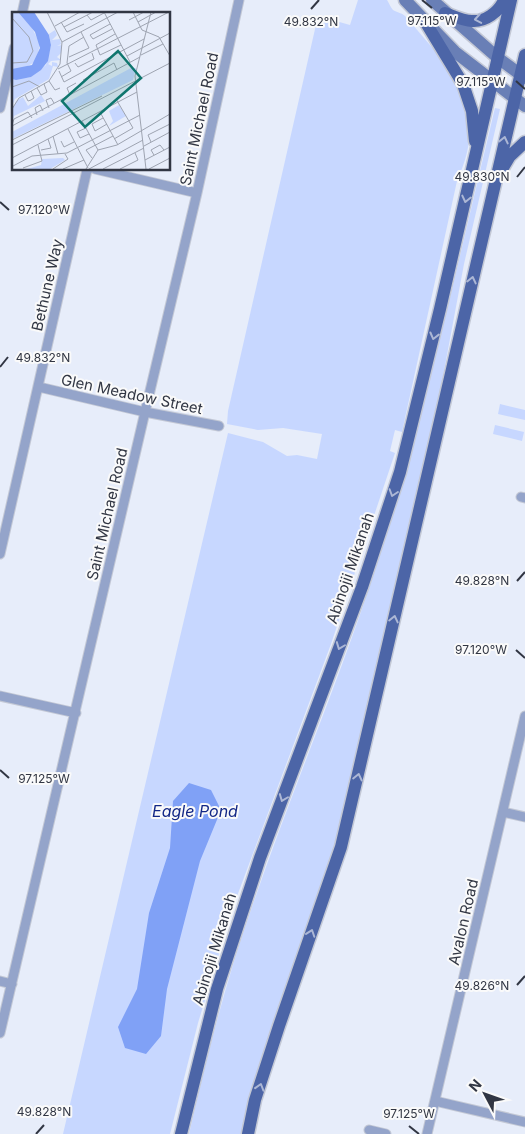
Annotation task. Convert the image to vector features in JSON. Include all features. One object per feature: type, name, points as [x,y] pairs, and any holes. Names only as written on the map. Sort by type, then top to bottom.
[{"type":"main road","points":[[405,0],[455,52],[525,106]]},
{"type":"main road","points":[[432,0],[498,58],[522,76]]},
{"type":"main road","points":[[445,13],[472,21],[483,19],[494,14],[504,0]]},
{"type":"main road","name":"Abinojii Mikanah","points":[[181,1134],[217,988],[260,858],[362,587],[400,472],[440,310],[511,0]]},
{"type":"main road","points":[[426,23],[463,84],[472,111],[476,151]]},
{"type":"main road","points":[[248,1134],[255,1100],[341,847],[514,98],[522,76],[525,55]]},
{"type":"main road","points":[[495,182],[510,156],[525,142]]},
{"type":"street","name":"Saint Michael Road","points":[[0,1033],[76,713],[144,412],[197,194],[239,0]]},
{"type":"street","points":[[0,108],[12,57]]},
{"type":"street","name":"Bethune Way","points":[[0,554],[87,170]]},
{"type":"street","points":[[99,170],[197,194]]},
{"type":"street","name":"Glen Meadow Street","points":[[39,387],[144,412],[219,426]]},
{"type":"street","points":[[0,696],[76,713]]},
{"type":"street","name":"Avalon Road","points":[[427,1134],[525,716]]},
{"type":"street","points":[[503,812],[525,817]]},
{"type":"street","points":[[0,981],[12,984]]},
{"type":"street","points":[[435,1101],[525,1122]]},
{"type":"street","points":[[369,1130],[386,1134]]},
{"type":"shaded area","points":[[358,0],[387,0],[393,10],[405,16],[451,73],[462,91],[468,110],[470,131],[466,155],[457,181],[402,432],[395,430],[390,451],[395,453],[331,644],[233,907],[198,1023],[170,1134],[63,1134],[228,433],[263,442],[287,456],[297,455],[317,459],[322,434],[283,428],[258,430],[227,424],[228,411],[318,16],[350,25]]},
{"type":"shaded area","points":[[495,108],[500,109],[464,264],[432,435],[338,845],[243,1134],[189,1134],[231,970],[264,872],[361,611],[394,510],[440,339]]},
{"type":"shaded area","points":[[500,404],[525,410],[525,420],[498,414]]},
{"type":"shaded area","points":[[495,425],[524,432],[522,441],[493,434]]},
{"type":"water","name":"Eagle Pond","points":[[189,783],[211,790],[221,810],[200,861],[167,989],[161,1036],[146,1054],[125,1048],[118,1027],[137,989],[149,913],[170,848],[173,801]]}]
